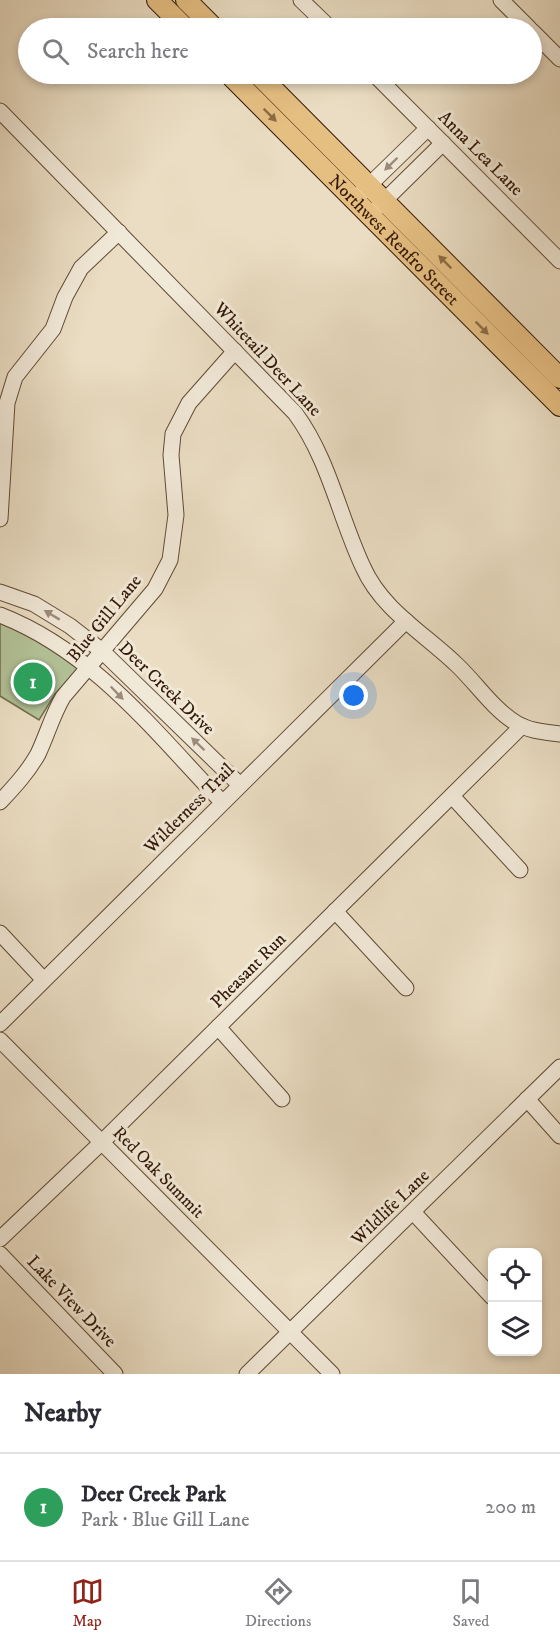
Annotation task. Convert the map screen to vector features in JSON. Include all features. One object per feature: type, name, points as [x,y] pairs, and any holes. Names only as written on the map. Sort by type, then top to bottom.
[{"type":"main road","points":[[157,0],[175,18]]},
{"type":"main road","points":[[186,0],[204,18]]},
{"type":"main road","name":"Northwest Renfro Street","points":[[239,84],[560,406]]},
{"type":"main road","name":"Northwest Renfro Street","points":[[268,84],[560,378]]},
{"type":"street","points":[[301,0],[320,18]]},
{"type":"street","points":[[501,0],[518,18]]},
{"type":"street","points":[[542,42],[560,59]]},
{"type":"street","name":"Anna Lea Lane","points":[[384,84],[560,261]]},
{"type":"street","name":"Whitetail Deer Lane","points":[[4,121],[119,232],[295,413],[311,434],[363,569],[389,605],[457,665],[500,710],[522,726],[560,734]]},
{"type":"street","points":[[354,200],[428,128]]},
{"type":"street","points":[[369,215],[443,143]]},
{"type":"street","points":[[0,519],[7,403],[15,377],[53,329],[65,297],[81,268],[119,232]]},
{"type":"street","name":"Blue Gill Lane","points":[[0,802],[22,778],[38,753],[52,716],[63,698],[155,589],[170,560],[176,515],[172,464],[173,434],[189,403],[236,351]]},
{"type":"street","name":"Deer Creek Drive","points":[[0,592],[44,610],[70,626],[102,651],[240,785]]},
{"type":"street","points":[[0,615],[49,637],[90,666],[222,802]]},
{"type":"street","name":"Wilderness Trail","points":[[0,1024],[406,621]]},
{"type":"street","name":"Pheasant Run","points":[[0,1239],[102,1142],[522,726]]},
{"type":"street","points":[[452,796],[520,870]]},
{"type":"street","points":[[335,911],[406,988]]},
{"type":"street","points":[[0,933],[43,979]]},
{"type":"street","points":[[218,1027],[282,1098]]},
{"type":"street","name":"Red Oak Summit","points":[[0,1040],[332,1374]]},
{"type":"street","name":"Wildlife Lane","points":[[247,1374],[560,1067]]},
{"type":"street","points":[[527,1099],[560,1136]]},
{"type":"street","points":[[413,1212],[488,1293]]},
{"type":"street","name":"Lake View Drive","points":[[0,1254],[115,1374]]},
{"type":"green space","points":[[0,622],[29,634],[77,665],[78,670],[55,694],[39,720],[0,696]]},
{"type":"place","name":"Deer Creek Park","points":[[33,682]]}]
